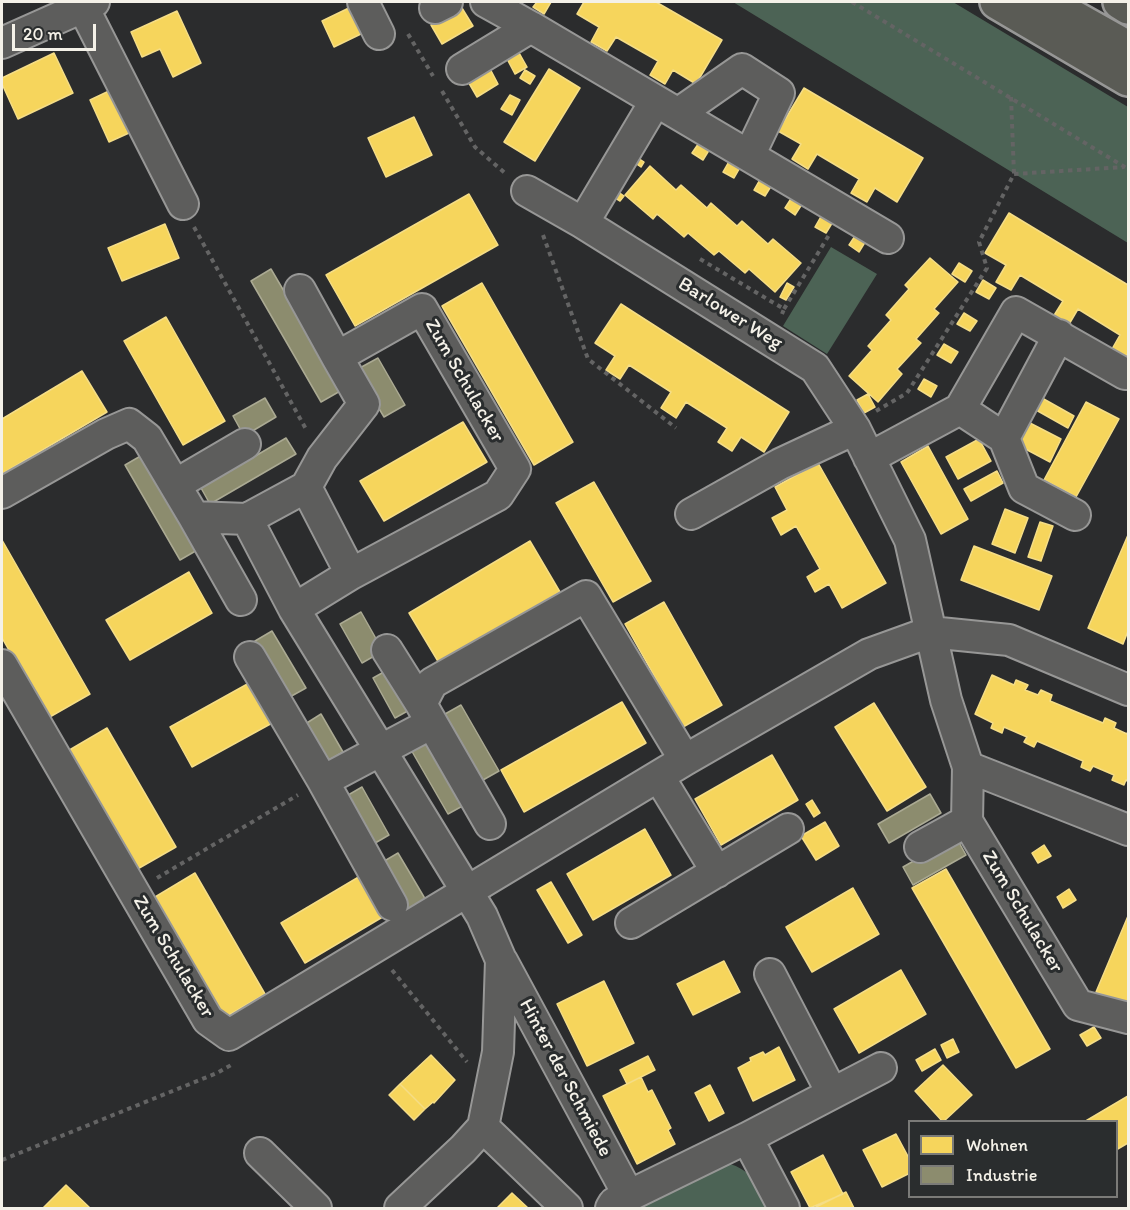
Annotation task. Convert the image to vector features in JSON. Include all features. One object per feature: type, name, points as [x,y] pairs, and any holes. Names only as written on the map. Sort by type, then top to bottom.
[{"type":"highway","points":[[996,2],[1128,79]]},
{"type":"highway","points":[[1046,2],[1128,48]]},
{"type":"highway","points":[[1119,2],[1128,7]]},
{"type":"street","points":[[363,2],[391,29]]},
{"type":"street","points":[[486,2],[888,238]]},
{"type":"street","points":[[2,44],[88,4],[183,204]]},
{"type":"street","points":[[462,69],[531,27]]},
{"type":"street","points":[[583,223],[667,107],[742,69],[779,93],[749,156]]},
{"type":"street","name":"Barlower Weg","points":[[527,191],[583,223],[815,368],[853,427],[910,540],[930,632]]},
{"type":"street","points":[[194,517],[247,519],[306,486],[322,458],[364,404],[300,290]]},
{"type":"street","name":"Zum Schulacker","points":[[294,609],[351,574],[498,495],[515,469],[422,309],[337,357]]},
{"type":"street","points":[[869,458],[960,409],[1016,312],[1125,374]]},
{"type":"street","points":[[1004,438],[1059,335]]},
{"type":"street","points":[[960,409],[1004,438],[1024,488],[1075,515]]},
{"type":"street","points":[[2,493],[106,434],[129,424],[147,438],[242,600]]},
{"type":"street","points":[[691,514],[780,464],[853,427]]},
{"type":"street","points":[[175,484],[245,444]]},
{"type":"street","points":[[306,486],[351,574]]},
{"type":"street","points":[[247,519],[294,609],[467,893]]},
{"type":"street","points":[[323,781],[380,750],[426,713],[432,683],[586,596],[685,760]]},
{"type":"street","points":[[920,846],[967,821],[968,767],[946,700],[930,632]]},
{"type":"street","name":"Zum Schulacker","points":[[2,665],[208,1020],[229,1035],[685,760],[869,654],[930,632],[1010,640],[1128,690]]},
{"type":"street","points":[[387,650],[490,824]]},
{"type":"street","points":[[250,657],[392,905]]},
{"type":"street","points":[[968,767],[1128,830]]},
{"type":"street","points":[[659,777],[717,872]]},
{"type":"street","name":"Zum Schulacker","points":[[967,821],[1078,1005],[1128,1018]]},
{"type":"street","points":[[631,923],[788,829]]},
{"type":"street","name":"Hinter der Schmiede","points":[[467,893],[482,916],[501,960],[620,1202],[881,1068]]},
{"type":"street","name":"Hinter der Schmiede","points":[[483,1127],[498,1052],[501,960]]},
{"type":"street","points":[[770,974],[832,1093]]},
{"type":"street","points":[[399,1209],[483,1127],[567,1209]]},
{"type":"street","points":[[747,1138],[784,1209]]},
{"type":"street","points":[[260,1152],[316,1209]]},
{"type":"path","points":[[852,2],[1126,168]]},
{"type":"path","points":[[391,29],[475,147],[527,191],[588,359],[676,428]]},
{"type":"path","points":[[853,427],[907,393],[987,267],[979,242],[1014,174],[1011,97]]},
{"type":"path","points":[[1014,174],[1126,168]]},
{"type":"path","points":[[183,204],[322,458]]},
{"type":"path","points":[[784,309],[843,212]]},
{"type":"path","points":[[134,892],[323,781]]},
{"type":"path","points":[[392,969],[489,1089]]},
{"type":"green space","points":[[733,2],[953,2],[1128,107],[1128,243]]},
{"type":"green space","points":[[831,247],[877,274],[827,354],[783,326]]},
{"type":"green space","points":[[727,1163],[749,1175],[771,1208],[627,1208]]},
{"type":"building: Wohnen","points":[[537,2],[551,2],[544,14],[533,7]]},
{"type":"building: Wohnen","points":[[584,2],[656,2],[722,40],[696,84],[673,70],[665,84],[650,75],[658,61],[616,37],[607,51],[591,42],[599,27],[577,14]]},
{"type":"building: Wohnen","points":[[353,6],[365,32],[334,47],[322,21]]},
{"type":"building: Wohnen","points":[[462,8],[473,26],[442,44],[431,25]]},
{"type":"building: Wohnen","points":[[177,11],[201,63],[173,77],[160,49],[142,57],[131,32]]},
{"type":"building: Wohnen","points":[[518,51],[527,67],[515,74],[506,57]]},
{"type":"building: Wohnen","points":[[54,53],[73,93],[18,119],[2,84],[2,78]]},
{"type":"building: Wohnen","points":[[488,65],[498,84],[477,97],[466,78]]},
{"type":"building: Wohnen","points":[[549,69],[580,88],[535,161],[504,142]]},
{"type":"building: Wohnen","points":[[525,70],[535,76],[530,84],[520,78]]},
{"type":"building: Wohnen","points":[[804,88],[923,158],[897,202],[875,188],[867,202],[851,193],[859,179],[817,154],[808,169],[792,159],[801,144],[778,131]]},
{"type":"building: Wohnen","points":[[109,91],[129,133],[109,142],[90,100]]},
{"type":"building: Wohnen","points":[[510,95],[520,100],[512,115],[501,109]]},
{"type":"building: Wohnen","points":[[414,117],[432,155],[386,177],[368,138]]},
{"type":"building: Wohnen","points":[[701,140],[711,147],[703,160],[692,153]]},
{"type":"building: Wohnen","points":[[632,154],[644,162],[641,167],[629,159]]},
{"type":"building: Wohnen","points":[[731,158],[742,164],[734,178],[723,172]]},
{"type":"building: Wohnen","points":[[650,166],[676,190],[681,185],[707,208],[711,203],[737,226],[742,221],[768,244],[773,239],[801,263],[775,292],[749,269],[745,273],[719,251],[714,255],[688,233],[684,237],[657,214],[653,219],[625,195]]},
{"type":"building: Wohnen","points":[[762,176],[773,183],[765,196],[754,190]]},
{"type":"building: Wohnen","points":[[610,186],[624,196],[620,201],[606,192]]},
{"type":"building: Wohnen","points":[[469,194],[498,245],[355,326],[326,275]]},
{"type":"building: Wohnen","points":[[794,194],[804,201],[795,215],[785,208]]},
{"type":"building: Wohnen","points":[[823,213],[834,220],[826,233],[815,227]]},
{"type":"building: Wohnen","points":[[1009,213],[1128,285],[1128,353],[1126,357],[1112,349],[1120,335],[1078,309],[1068,326],[1053,317],[1063,301],[1020,275],[1011,290],[996,282],[1006,265],[985,253]]},
{"type":"building: Wohnen","points":[[165,224],[179,258],[122,281],[108,248]]},
{"type":"building: Wohnen","points":[[857,233],[867,239],[859,252],[849,245]]},
{"type":"building: Wohnen","points":[[930,258],[958,282],[934,309],[939,313],[916,339],[921,343],[897,369],[902,374],[878,402],[849,376],[872,350],[868,346],[891,320],[886,315],[909,289],[905,285]]},
{"type":"building: Wohnen","points":[[959,263],[972,271],[965,282],[952,274]]},
{"type":"building: Wohnen","points":[[983,280],[996,288],[989,299],[976,292]]},
{"type":"building: Wohnen","points":[[482,283],[573,442],[534,465],[442,306]]},
{"type":"building: Wohnen","points":[[787,283],[794,287],[786,300],[780,297]]},
{"type":"building: Wohnen","points":[[621,304],[789,412],[764,452],[741,437],[732,451],[718,442],[727,428],[686,402],[676,418],[661,408],[671,392],[629,365],[620,379],[606,370],[615,356],[595,343]]},
{"type":"building: Wohnen","points":[[964,313],[977,321],[970,331],[957,324]]},
{"type":"building: Wohnen","points":[[166,317],[225,421],[183,445],[124,341]]},
{"type":"building: Wohnen","points":[[944,344],[958,352],[951,363],[937,355]]},
{"type":"building: Wohnen","points":[[82,371],[107,412],[2,474],[2,419]]},
{"type":"building: Wohnen","points":[[924,379],[937,386],[931,397],[918,389]]},
{"type":"building: Wohnen","points":[[868,394],[875,407],[864,413],[857,400]]},
{"type":"building: Wohnen","points":[[1042,398],[1074,416],[1068,428],[1036,410]]},
{"type":"building: Wohnen","points":[[1086,402],[1119,419],[1076,497],[1044,480]]},
{"type":"building: Wohnen","points":[[463,422],[487,462],[384,521],[360,481]]},
{"type":"building: Wohnen","points":[[1028,422],[1061,439],[1050,462],[1016,444]]},
{"type":"building: Wohnen","points":[[979,439],[991,461],[958,479],[946,457]]},
{"type":"building: Wohnen","points":[[928,446],[968,519],[941,534],[901,462]]},
{"type":"building: Wohnen","points":[[818,463],[886,583],[842,608],[829,584],[815,592],[807,577],[820,569],[796,526],[781,535],[772,518],[787,510],[775,487]]},
{"type":"building: Wohnen","points":[[997,471],[1003,483],[971,501],[964,489]]},
{"type":"building: Wohnen","points":[[594,482],[651,581],[613,602],[556,503]]},
{"type":"building: Wohnen","points":[[1005,509],[1028,518],[1015,553],[992,544]]},
{"type":"building: Wohnen","points":[[1040,522],[1053,526],[1041,561],[1028,557]]},
{"type":"building: Wohnen","points":[[1128,535],[1128,631],[1123,644],[1088,628]]},
{"type":"building: Wohnen","points":[[2,540],[90,694],[48,718],[2,638]]},
{"type":"building: Wohnen","points":[[530,541],[560,592],[439,663],[409,613]]},
{"type":"building: Wohnen","points":[[974,546],[1052,576],[1039,610],[961,580]]},
{"type":"building: Wohnen","points":[[189,572],[212,613],[130,660],[106,620]]},
{"type":"building: Wohnen","points":[[664,602],[722,705],[683,727],[625,624]]},
{"type":"building: Wohnen","points":[[992,675],[1014,685],[1016,680],[1028,685],[1025,690],[1038,695],[1041,690],[1052,695],[1050,701],[1103,723],[1105,718],[1116,723],[1114,728],[1127,734],[1128,731],[1128,781],[1126,780],[1124,785],[1112,780],[1114,775],[1093,766],[1090,771],[1081,767],[1083,761],[1037,741],[1034,747],[1024,742],[1027,737],[1004,727],[1002,733],[991,728],[993,723],[975,714]]},
{"type":"building: Wohnen","points":[[251,682],[274,722],[192,767],[170,727]]},
{"type":"building: Wohnen","points":[[622,702],[646,743],[524,812],[501,770]]},
{"type":"building: Wohnen","points":[[874,703],[926,787],[887,811],[835,727]]},
{"type":"building: Wohnen","points":[[107,728],[176,847],[134,871],[66,752]]},
{"type":"building: Wohnen","points":[[772,755],[798,800],[721,845],[695,799]]},
{"type":"building: Wohnen","points":[[812,800],[820,813],[814,817],[806,804]]},
{"type":"building: Wohnen","points":[[825,822],[839,846],[816,860],[801,836]]},
{"type":"building: Wohnen","points":[[645,829],[671,875],[593,920],[567,874]]},
{"type":"building: Wohnen","points":[[1044,845],[1051,856],[1038,863],[1032,853]]},
{"type":"building: Wohnen","points":[[946,869],[1050,1049],[1016,1068],[912,888]]},
{"type":"building: Wohnen","points":[[195,873],[265,994],[224,1018],[155,897]]},
{"type":"building: Wohnen","points":[[362,875],[386,915],[305,963],[281,923]]},
{"type":"building: Wohnen","points":[[551,882],[582,935],[568,943],[537,890]]},
{"type":"building: Wohnen","points":[[853,888],[879,934],[812,972],[786,927]]},
{"type":"building: Wohnen","points":[[1069,889],[1076,900],[1063,908],[1057,897]]},
{"type":"building: Wohnen","points":[[1128,916],[1128,1005],[1096,992]]},
{"type":"building: Wohnen","points":[[724,961],[740,992],[693,1015],[677,984]]},
{"type":"building: Wohnen","points":[[901,970],[926,1014],[859,1053],[834,1009]]},
{"type":"building: Wohnen","points":[[604,981],[634,1043],[587,1066],[557,1004]]},
{"type":"building: Wohnen","points":[[1094,1027],[1101,1038],[1087,1046],[1080,1035]]},
{"type":"building: Wohnen","points":[[953,1039],[959,1052],[947,1058],[941,1045]]},
{"type":"building: Wohnen","points":[[779,1047],[795,1080],[753,1101],[738,1068],[751,1061],[750,1058],[763,1052],[765,1055]]},
{"type":"building: Wohnen","points":[[935,1049],[941,1060],[922,1071],[916,1060]]},
{"type":"building: Wohnen","points":[[431,1055],[455,1080],[434,1103],[425,1109],[400,1084]]},
{"type":"building: Wohnen","points":[[648,1056],[655,1070],[627,1084],[620,1070]]},
{"type":"building: Wohnen","points":[[943,1065],[972,1095],[945,1120],[941,1120],[915,1091]]},
{"type":"building: Wohnen","points":[[641,1077],[648,1092],[652,1090],[671,1128],[668,1130],[675,1144],[637,1164],[603,1096]]},
{"type":"building: Wohnen","points":[[400,1084],[425,1109],[414,1120],[389,1095]]},
{"type":"building: Wohnen","points":[[710,1085],[724,1113],[709,1121],[695,1093]]},
{"type":"building: Wohnen","points":[[1128,1096],[1128,1143],[1118,1149],[1118,1120],[1087,1120]]},
{"type":"building: Wohnen","points":[[896,1134],[908,1156],[908,1174],[882,1187],[863,1150]]},
{"type":"building: Wohnen","points":[[823,1155],[843,1194],[810,1208],[791,1172]]},
{"type":"building: Wohnen","points":[[66,1185],[90,1208],[43,1208]]},
{"type":"building: Wohnen","points":[[846,1192],[854,1208],[816,1207]]},
{"type":"building: Wohnen","points":[[512,1193],[528,1208],[497,1208]]},
{"type":"building: Industrie","points":[[271,269],[342,390],[321,402],[251,281]]},
{"type":"building: Industrie","points":[[378,358],[405,405],[384,417],[356,370]]},
{"type":"building: Industrie","points":[[265,398],[276,417],[244,436],[233,416]]},
{"type":"building: Industrie","points":[[286,438],[296,454],[210,504],[201,488]]},
{"type":"building: Industrie","points":[[144,454],[199,549],[180,560],[125,465]]},
{"type":"building: Industrie","points":[[361,612],[383,651],[362,663],[340,624]]},
{"type":"building: Industrie","points":[[272,631],[306,688],[288,698],[255,641]]},
{"type":"building: Industrie","points":[[391,668],[413,708],[395,718],[373,678]]},
{"type":"building: Industrie","points":[[461,705],[499,771],[483,780],[445,714]]},
{"type":"building: Industrie","points":[[321,714],[343,752],[324,763],[302,726]]},
{"type":"building: Industrie","points":[[430,737],[468,803],[448,814],[410,748]]},
{"type":"building: Industrie","points":[[362,787],[389,835],[370,846],[343,798]]},
{"type":"building: Industrie","points":[[930,794],[941,813],[889,843],[878,824]]},
{"type":"building: Industrie","points":[[956,837],[966,855],[913,885],[903,867]]},
{"type":"building: Industrie","points":[[398,853],[427,902],[409,912],[381,863]]}]
